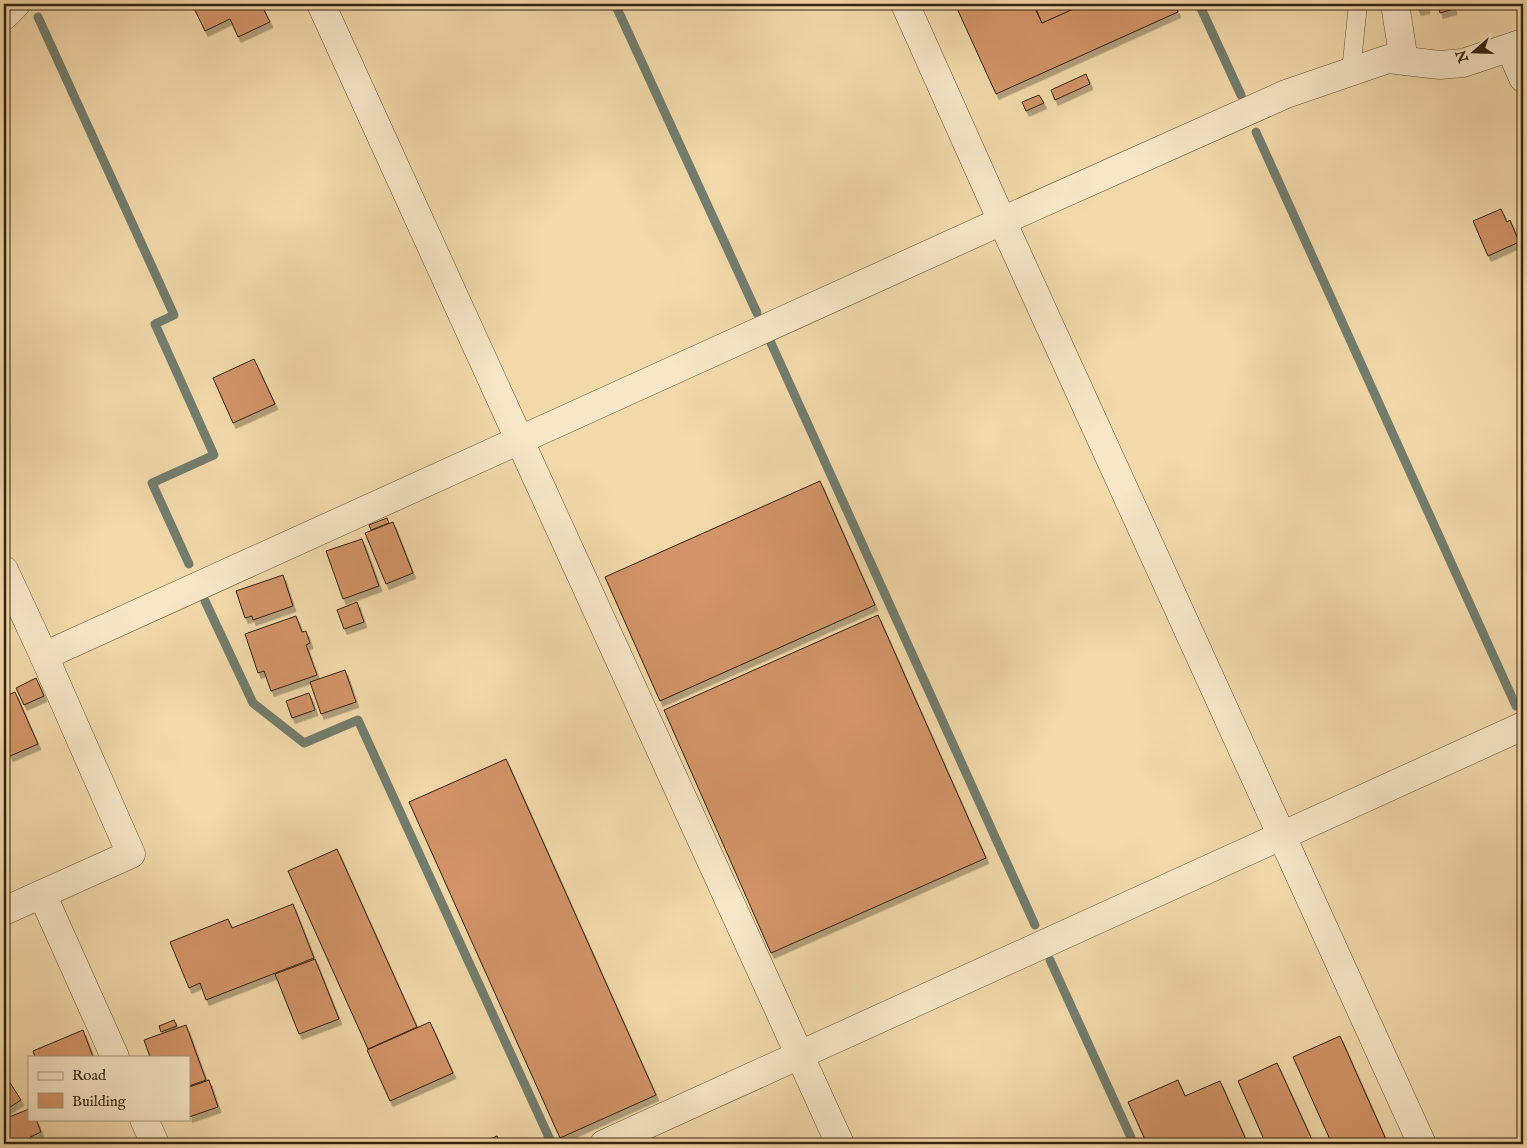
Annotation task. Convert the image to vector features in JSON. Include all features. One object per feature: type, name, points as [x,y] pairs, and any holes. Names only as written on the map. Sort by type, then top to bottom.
[{"type":"street","points":[[4,16],[16,4]]},
{"type":"street","points":[[321,4],[840,1144]]},
{"type":"street","points":[[905,4],[1422,1144]]},
{"type":"street","points":[[1395,4],[1404,61]]},
{"type":"street","points":[[44,656],[1286,94],[1388,59],[1440,65],[1463,63],[1516,45],[1523,78]]},
{"type":"street","points":[[4,570],[131,854],[4,911]]},
{"type":"street","points":[[604,1144],[1523,726]]},
{"type":"street","points":[[42,894],[116,1056]]},
{"type":"street","points":[[144,1120],[155,1144]]},
{"type":"lane","points":[[1352,71],[1358,4]]},
{"type":"building","points":[[192,4],[261,4],[270,22],[238,37],[230,19],[205,31]]},
{"type":"building","points":[[955,4],[1033,4],[1042,23],[1079,6],[1078,4],[1174,4],[1178,12],[996,94]]},
{"type":"building","points":[[1034,4],[1077,4],[1078,7],[1042,23]]},
{"type":"building","points":[[1416,4],[1426,4],[1427,8],[1418,10]]},
{"type":"building","points":[[1438,4],[1453,4],[1454,9],[1440,13]]},
{"type":"building","points":[[1086,74],[1090,84],[1055,100],[1051,90]]},
{"type":"building","points":[[1039,95],[1044,103],[1026,111],[1022,102]]},
{"type":"building","points":[[1501,209],[1507,222],[1510,220],[1519,242],[1488,256],[1473,221]]},
{"type":"building","points":[[254,359],[275,404],[233,423],[213,378]]},
{"type":"building","points":[[820,481],[875,605],[660,701],[605,577]]},
{"type":"building","points":[[387,518],[389,523],[371,530],[369,525]]},
{"type":"building","points":[[393,522],[413,573],[386,584],[365,533]]},
{"type":"building","points":[[362,539],[379,586],[343,599],[326,551]]},
{"type":"building","points":[[283,575],[293,606],[253,620],[252,616],[245,618],[236,591]]},
{"type":"building","points":[[357,602],[364,622],[344,629],[337,610]]},
{"type":"building","points":[[878,615],[986,858],[771,953],[664,710]]},
{"type":"building","points":[[296,616],[302,632],[306,631],[310,643],[306,645],[317,675],[271,691],[264,671],[258,673],[245,634]]},
{"type":"building","points":[[345,670],[356,702],[321,714],[310,682]]},
{"type":"building","points":[[36,678],[44,696],[24,705],[16,688]]},
{"type":"building","points":[[15,692],[38,744],[10,756],[4,742],[4,697]]},
{"type":"building","points":[[309,693],[315,710],[292,718],[286,701]]},
{"type":"building","points":[[506,759],[656,1095],[560,1138],[409,802]]},
{"type":"building","points":[[337,849],[417,1027],[368,1049],[288,871]]},
{"type":"building","points":[[293,904],[314,958],[206,1000],[200,983],[189,988],[170,942],[228,919],[232,928]]},
{"type":"building","points":[[315,959],[339,1019],[299,1034],[275,974]]},
{"type":"building","points":[[174,1020],[177,1026],[161,1032],[159,1026]]},
{"type":"building","points":[[430,1022],[453,1073],[390,1101],[367,1050]]},
{"type":"building","points":[[186,1025],[206,1080],[190,1086],[190,1056],[150,1056],[144,1040]]},
{"type":"building","points":[[83,1030],[93,1056],[35,1056],[33,1051]]},
{"type":"building","points":[[1340,1036],[1388,1144],[1332,1144],[1293,1057]]},
{"type":"building","points":[[1277,1063],[1314,1144],[1266,1144],[1238,1081]]},
{"type":"building","points":[[209,1080],[218,1107],[190,1117],[190,1087]]},
{"type":"building","points":[[1178,1080],[1185,1096],[1220,1081],[1248,1144],[1147,1144],[1128,1102]]},
{"type":"building","points":[[9,1081],[21,1100],[4,1111],[4,1084]]},
{"type":"building","points":[[28,1109],[28,1120],[36,1120],[41,1132],[30,1137],[33,1144],[4,1144],[4,1119]]},
{"type":"building","points":[[497,1136],[501,1144],[479,1144]]},
{"type":"waterway","points":[[615,4],[757,313]]},
{"type":"waterway","points":[[1199,4],[1241,95]]},
{"type":"waterway","points":[[38,17],[174,315],[155,324],[214,455],[152,483],[189,564]]},
{"type":"waterway","points":[[1256,132],[1516,706]]},
{"type":"waterway","points":[[771,343],[1035,925]]},
{"type":"waterway","points":[[205,601],[253,703],[304,743],[358,720],[552,1144]]},
{"type":"waterway","points":[[1050,960],[1134,1144]]}]
